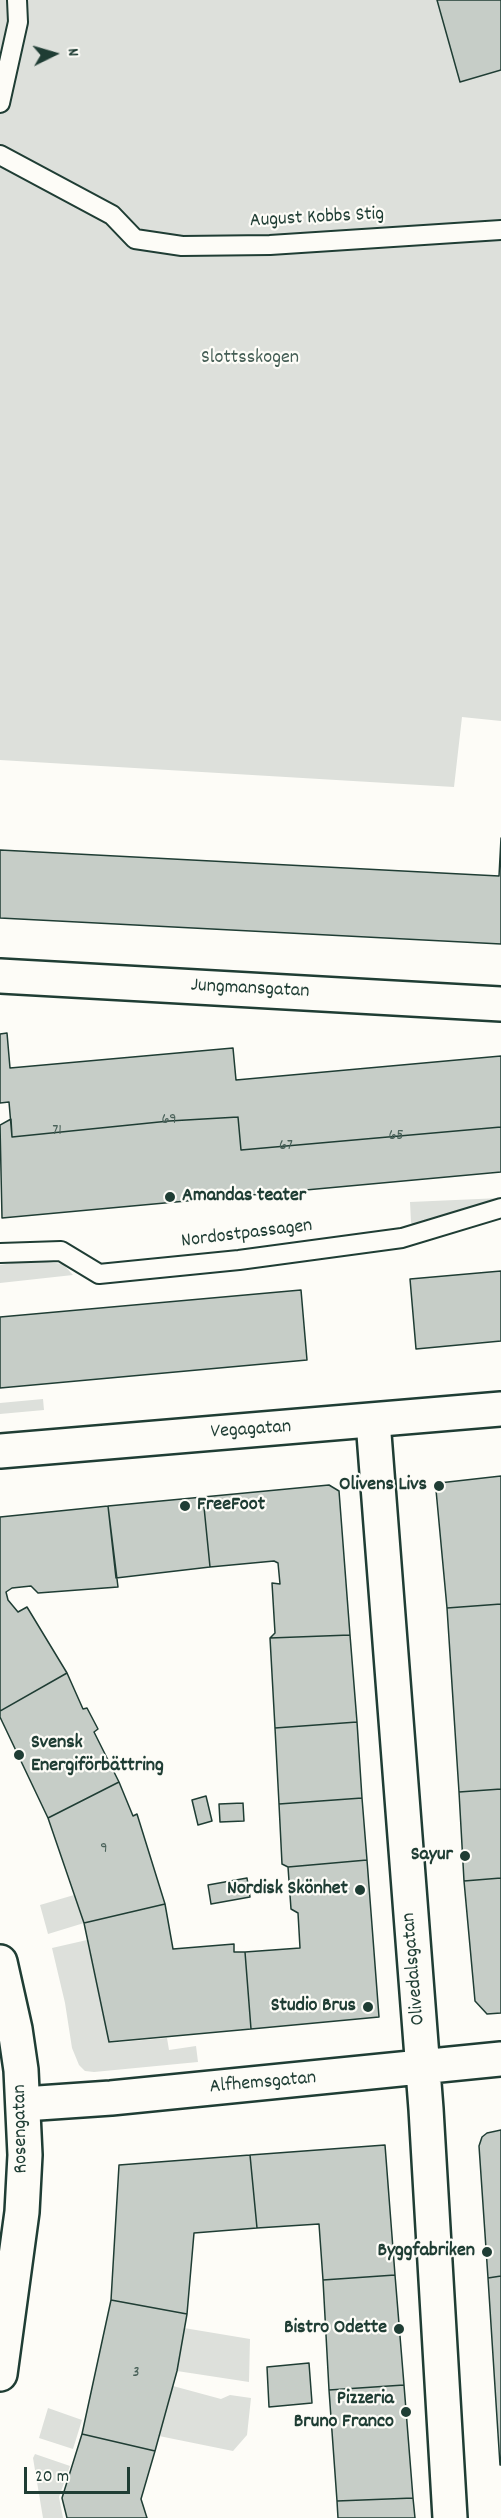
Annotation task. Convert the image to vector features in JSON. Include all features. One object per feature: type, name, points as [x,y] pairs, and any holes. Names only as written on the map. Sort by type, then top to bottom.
[{"type":"street","name":"Jungmansgatan","points":[[0,976],[501,1004]]},
{"type":"street","name":"Vegagatan","points":[[0,1451],[501,1409]]},
{"type":"street","name":"Olivedalsgatan","points":[[373,1421],[423,2067],[450,2518]]},
{"type":"street","name":"Rosengatan","points":[[0,1962],[15,2029],[24,2104],[25,2155],[11,2211],[0,2374]]},
{"type":"street","name":"Alfhemsgatan","points":[[24,2104],[111,2098],[501,2060]]},
{"type":"lane","points":[[0,103],[18,22],[17,0]]},
{"type":"lane","name":"August Kobbs Stig","points":[[0,155],[112,215],[135,239],[182,246],[270,245],[501,230]]},
{"type":"lane","name":"Nordostpassagen","points":[[0,1253],[61,1251],[99,1274],[239,1260],[402,1238],[501,1208]]},
{"type":"green space","name":"Slottsskogen","points":[[0,0],[501,0],[501,721],[462,717],[454,787],[0,760]]},
{"type":"green space","points":[[501,1198],[418,1227],[413,1227],[411,1222],[410,1202]]},
{"type":"green space","points":[[31,1260],[63,1264],[73,1275],[0,1283],[0,1265]]},
{"type":"green space","points":[[43,1399],[44,1410],[0,1414],[0,1403]]},
{"type":"green space","points":[[74,1895],[84,1923],[48,1934],[40,1905]]},
{"type":"green space","points":[[87,1940],[109,2043],[167,2038],[169,2050],[196,2046],[198,2062],[94,2072],[85,2071],[79,2065],[72,2048],[65,2003],[52,1948]]},
{"type":"green space","points":[[184,2328],[250,2339],[249,2382],[177,2371]]},
{"type":"green space","points":[[173,2386],[221,2399],[230,2395],[251,2398],[247,2435],[233,2451],[159,2436]]},
{"type":"green space","points":[[48,2408],[82,2420],[73,2449],[39,2438]]},
{"type":"green space","points":[[35,2454],[70,2466],[59,2497],[63,2518],[43,2518],[33,2458]]},
{"type":"building","points":[[437,0],[501,0],[501,70],[460,82]]},
{"type":"building","points":[[501,838],[501,944],[0,918],[0,850],[499,876]]},
{"type":"building","points":[[7,1033],[10,1068],[233,1048],[236,1080],[501,1056],[501,1127],[241,1150],[238,1117],[169,1121],[12,1137],[9,1102],[0,1103],[0,1034]]},
{"type":"building","points":[[238,1117],[241,1150],[501,1127],[501,1172],[2,1218],[0,1125],[11,1119],[12,1137],[169,1121]]},
{"type":"building","points":[[501,1271],[501,1341],[416,1349],[410,1279]]},
{"type":"building","points":[[301,1290],[307,1360],[0,1388],[0,1317]]},
{"type":"building","points":[[501,1476],[501,1604],[447,1608],[436,1490],[439,1483]]},
{"type":"building","points":[[329,1485],[339,1491],[350,1635],[270,1638],[275,1633],[272,1583],[280,1584],[278,1563],[274,1561],[210,1567],[203,1497]]},
{"type":"building","points":[[203,1497],[210,1567],[116,1578],[108,1506]]},
{"type":"building","points":[[108,1506],[118,1587],[38,1593],[31,1586],[12,1588],[6,1592],[8,1600],[18,1612],[27,1607],[67,1673],[0,1711],[0,1517]]},
{"type":"building","points":[[501,1604],[501,1789],[459,1792],[447,1608]]},
{"type":"building","points":[[350,1635],[357,1722],[275,1728],[270,1638]]},
{"type":"building","points":[[67,1673],[83,1709],[87,1708],[98,1729],[94,1732],[119,1782],[48,1818],[0,1717],[0,1711]]},
{"type":"building","points":[[357,1722],[362,1798],[279,1804],[275,1728]]},
{"type":"building","points":[[119,1782],[133,1816],[137,1814],[165,1904],[84,1923],[48,1818]]},
{"type":"building","points":[[501,1789],[501,1878],[464,1881],[459,1792]]},
{"type":"building","points":[[206,1796],[212,1821],[198,1825],[192,1800]]},
{"type":"building","points":[[362,1798],[367,1860],[288,1867],[282,1864],[279,1804]]},
{"type":"building","points":[[243,1803],[244,1821],[220,1822],[219,1804]]},
{"type":"building","points":[[367,1860],[379,2017],[251,2029],[245,1952],[300,1948],[298,1913],[291,1909],[288,1867]]},
{"type":"building","points":[[247,1878],[250,1897],[211,1904],[208,1885]]},
{"type":"building","points":[[501,1878],[501,2013],[487,2014],[475,2001],[464,1881]]},
{"type":"building","points":[[165,1904],[173,1949],[234,1944],[234,1952],[245,1952],[251,2029],[109,2042],[84,1923]]},
{"type":"building","points":[[501,2130],[501,2276],[488,2278],[479,2146],[482,2137],[487,2133]]},
{"type":"building","points":[[385,2145],[395,2275],[323,2280],[319,2224],[257,2228],[250,2155]]},
{"type":"building","points":[[250,2155],[257,2228],[194,2233],[187,2314],[111,2300],[119,2165]]},
{"type":"building","points":[[395,2275],[404,2385],[329,2390],[323,2280]]},
{"type":"building","points":[[501,2276],[501,2465],[500,2465],[488,2278]]},
{"type":"building","points":[[111,2300],[187,2314],[177,2371],[155,2451],[82,2434]]},
{"type":"building","points":[[309,2363],[312,2403],[269,2407],[267,2367]]},
{"type":"building","points":[[404,2385],[413,2498],[337,2501],[329,2390]]},
{"type":"building","points":[[82,2434],[155,2451],[141,2499],[147,2518],[67,2518],[62,2498]]},
{"type":"building","points":[[413,2498],[415,2518],[338,2518],[337,2501]]},
{"type":"place","name":"Amandas teater","points":[[170,1197]]},
{"type":"place","name":"Olivens Livs","points":[[439,1486]]},
{"type":"place","name":"FreeFoot","points":[[185,1506]]},
{"type":"place","name":"Svensk Energiförbättring","points":[[19,1755]]},
{"type":"place","name":"Sayur","points":[[465,1856]]},
{"type":"place","name":"Nordisk Skönhet","points":[[360,1890]]},
{"type":"place","name":"Studio Brus","points":[[368,2007]]},
{"type":"place","name":"Byggfabriken","points":[[487,2252]]},
{"type":"place","name":"Bistro Odette","points":[[399,2329]]},
{"type":"place","name":"Pizzeria Bruno Franco","points":[[406,2412]]}]
